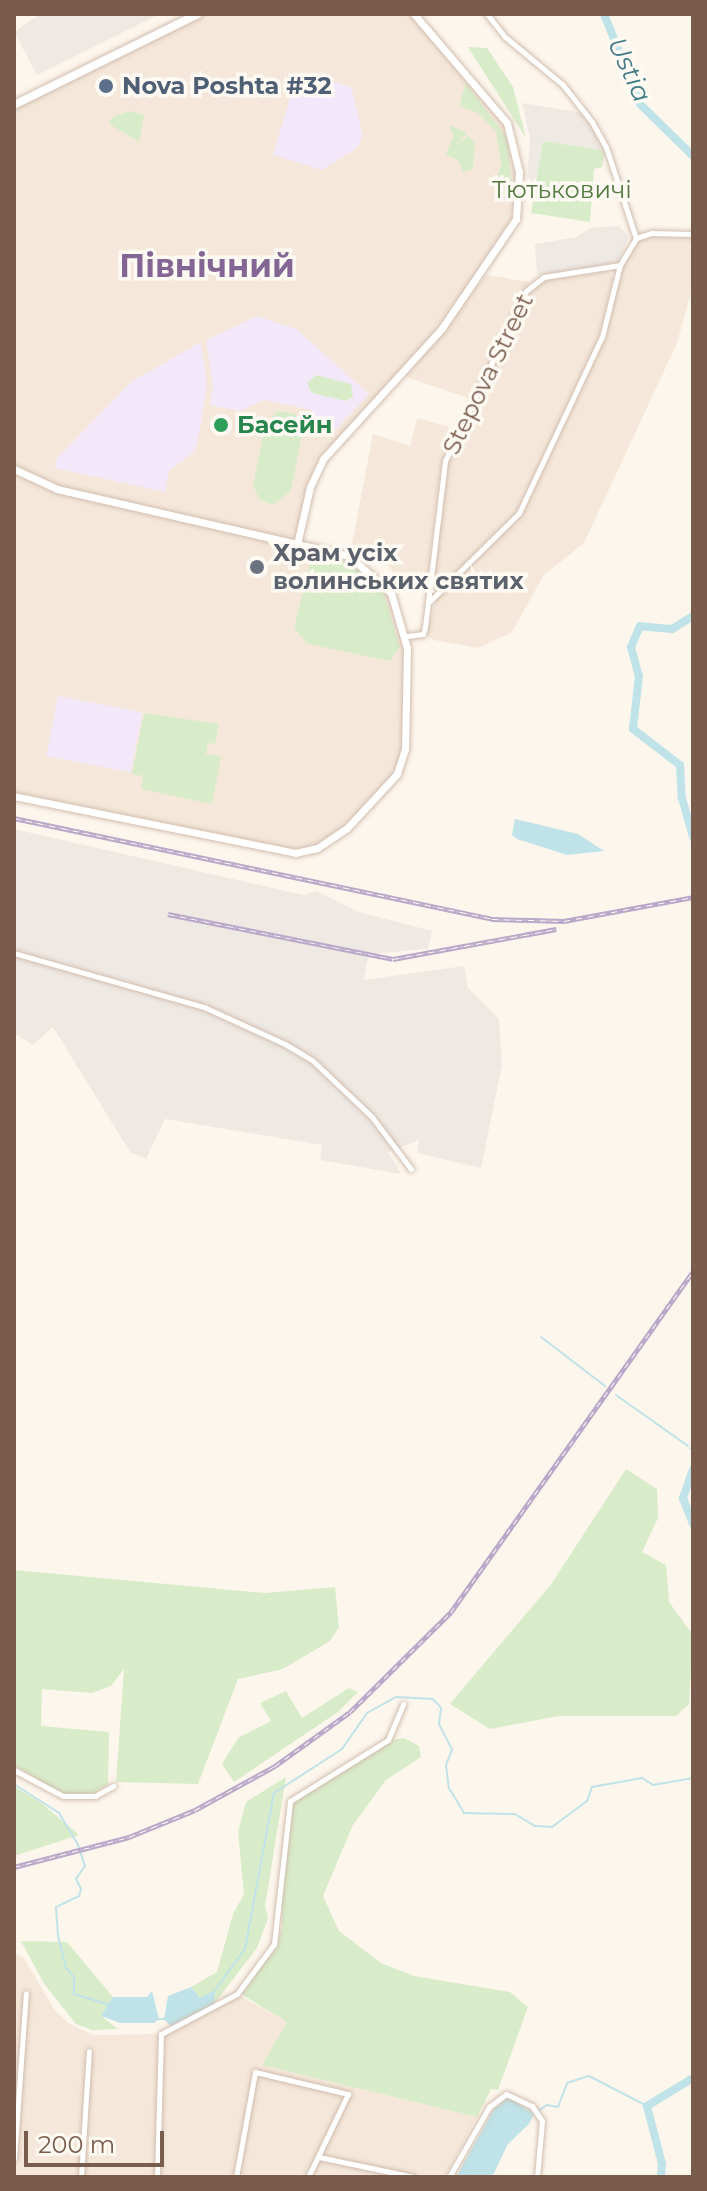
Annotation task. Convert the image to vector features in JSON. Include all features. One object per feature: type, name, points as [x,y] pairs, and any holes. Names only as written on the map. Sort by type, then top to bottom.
[{"type":"main road","points":[[14,105],[198,14]]},
{"type":"street","points":[[298,540],[310,487],[323,459],[442,328],[516,219],[519,172],[507,123],[414,14]]},
{"type":"street","points":[[487,14],[504,36],[563,85],[592,122],[606,147],[636,238]]},
{"type":"street","points":[[428,603],[519,513],[602,337],[620,265],[636,238],[651,233],[693,234]]},
{"type":"street","name":"Stepova Street","points":[[407,636],[423,634],[445,461],[526,291],[544,277],[620,265]]},
{"type":"street","points":[[14,469],[57,489],[298,540],[349,556],[374,573],[396,603],[407,636],[406,732],[397,774],[347,828],[317,848],[296,853],[14,796]]},
{"type":"street","points":[[14,953],[204,1007],[277,1039],[337,1083],[411,1169]]},
{"type":"street","points":[[157,2177],[161,2034],[237,1994],[279,1928],[279,1879],[290,1801],[388,1740],[403,1704]]},
{"type":"street","points":[[14,1770],[63,1796],[95,1796],[113,1786]]},
{"type":"street","points":[[14,2159],[26,1993]]},
{"type":"street","points":[[81,2177],[89,2051]]},
{"type":"street","points":[[236,2177],[255,2072],[346,2091],[349,2101],[308,2177]]},
{"type":"street","points":[[449,2177],[489,2107],[506,2094],[532,2106],[542,2121],[537,2177]]},
{"type":"street","points":[[319,2157],[414,2177]]},
{"type":"shaded area","points":[[40,14],[160,14],[37,75],[14,32]]},
{"type":"shaded area","points":[[198,14],[414,14],[507,123],[519,172],[516,219],[453,313],[315,472],[298,540],[374,573],[396,603],[407,636],[401,764],[347,828],[304,852],[14,796],[14,105]]},
{"type":"shaded area","points":[[320,78],[351,87],[363,136],[357,148],[322,170],[273,155],[292,91]]},
{"type":"shaded area","points":[[522,103],[583,113],[605,151],[543,141],[536,184],[527,183],[530,138]]},
{"type":"shaded area","points":[[619,226],[629,236],[618,264],[537,275],[535,244],[577,237],[590,228]]},
{"type":"shaded area","points":[[651,235],[693,237],[693,285],[677,343],[584,543],[544,575],[511,633],[478,648],[434,640],[426,635],[437,597],[520,514],[604,338],[619,273],[632,245]]},
{"type":"shaded area","points":[[608,271],[614,278],[600,337],[517,512],[430,598],[447,461],[527,292],[545,279]]},
{"type":"shaded area","points":[[486,275],[530,282],[471,399],[406,377]]},
{"type":"shaded area","points":[[257,316],[296,329],[369,394],[334,431],[309,426],[312,410],[264,400],[241,411],[210,405],[213,386],[206,340]]},
{"type":"shaded area","points":[[201,342],[207,384],[195,451],[169,471],[165,492],[55,468],[57,458],[131,382]]},
{"type":"shaded area","points":[[417,418],[454,428],[442,461],[427,582],[398,577],[381,558],[352,544],[373,434],[410,446]]},
{"type":"shaded area","points":[[58,696],[142,712],[131,772],[46,756]]},
{"type":"shaded area","points":[[14,829],[303,895],[317,891],[359,912],[432,931],[428,949],[369,954],[364,980],[464,966],[468,988],[499,1019],[502,1065],[481,1168],[417,1153],[419,1140],[388,1152],[401,1174],[320,1160],[322,1145],[165,1119],[146,1159],[130,1152],[53,1027],[33,1045],[14,1033]]},
{"type":"shaded area","points":[[14,1952],[24,1958],[54,2009],[68,2023],[94,2035],[161,2034],[237,1994],[287,2022],[263,2065],[477,2117],[445,2177],[14,2177]]},
{"type":"green space","points":[[468,47],[487,48],[513,87],[526,138]]},
{"type":"green space","points":[[466,83],[507,138],[512,185],[496,181],[501,166],[496,131],[478,113],[459,106]]},
{"type":"green space","points":[[129,111],[144,115],[139,142],[109,124],[112,117]]},
{"type":"green space","points":[[449,125],[467,133],[456,145],[468,136],[475,143],[473,169],[463,172],[459,161],[446,154],[453,136]]},
{"type":"green space","name":"Тютьковичі","points":[[543,141],[605,151],[602,167],[594,169],[590,222],[531,213]]},
{"type":"green space","points":[[316,375],[351,384],[353,397],[346,401],[312,393],[307,383]]},
{"type":"green space","points":[[278,411],[295,414],[303,430],[291,491],[273,505],[259,499],[253,485],[266,423]]},
{"type":"green space","points":[[313,552],[353,564],[383,591],[400,647],[390,661],[308,644],[294,628]]},
{"type":"green space","points":[[144,713],[219,724],[215,744],[208,743],[206,754],[221,757],[212,804],[141,789],[143,776],[132,774]]},
{"type":"green space","points":[[626,1469],[657,1489],[658,1518],[642,1552],[666,1565],[669,1602],[693,1635],[689,1704],[676,1716],[559,1716],[490,1729],[450,1704],[552,1583]]},
{"type":"green space","points":[[14,1570],[265,1593],[335,1587],[339,1627],[330,1641],[283,1669],[238,1679],[198,1784],[116,1782],[124,1669],[111,1686],[92,1693],[42,1689],[41,1726],[109,1732],[108,1784],[93,1794],[62,1794],[14,1765]]},
{"type":"green space","points":[[349,1688],[358,1692],[338,1712],[234,1782],[222,1764],[238,1738],[271,1721],[260,1703],[286,1691],[302,1718]]},
{"type":"green space","points":[[404,1738],[419,1746],[421,1757],[386,1780],[353,1825],[323,1896],[339,1931],[381,1963],[414,1976],[510,1992],[528,2007],[498,2090],[491,2089],[477,2117],[262,2065],[287,2022],[241,1994],[276,1946],[282,1928],[282,1878],[293,1803],[392,1740]]},
{"type":"green space","points":[[286,1777],[265,1906],[268,1918],[257,1948],[214,2004],[214,1993],[200,1998],[191,1987],[217,1972],[233,1914],[244,1894],[238,1832],[246,1802]]},
{"type":"green space","points":[[14,1786],[40,1802],[79,1835],[14,1856]]},
{"type":"green space","points":[[21,1941],[67,1942],[113,1997],[101,2016],[118,2029],[92,2030],[76,2024],[45,1985]]},
{"type":"water","points":[[515,819],[578,834],[604,851],[567,855],[517,839],[512,835]]},
{"type":"water","points":[[191,1987],[200,1998],[215,1990],[214,2004],[171,2027],[164,2019],[168,1996]]},
{"type":"water","points":[[152,1991],[159,2019],[154,2023],[120,2023],[101,2016],[113,1997],[147,1997]]},
{"type":"water","points":[[509,2097],[534,2114],[529,2124],[508,2144],[492,2177],[456,2177],[494,2109]]},
{"type":"waterway","name":"Ustia","points":[[604,14],[640,104],[693,156]]},
{"type":"waterway","name":"Ustia","points":[[693,616],[672,629],[640,626],[631,647],[639,676],[633,729],[680,765],[682,798],[693,837]]},
{"type":"waterway","points":[[541,1337],[605,1386]]},
{"type":"waterway","points":[[616,1395],[688,1446]]},
{"type":"waterway","name":"Ustia","points":[[693,1469],[683,1498],[693,1524]]},
{"type":"waterway","points":[[215,1990],[245,1949],[274,1793],[342,1749],[367,1713],[396,1697],[433,1699],[441,1708],[439,1724],[452,1750],[446,1765],[449,1788],[464,1813],[515,1814],[535,1826],[552,1827],[587,1801],[592,1787],[642,1778],[653,1785],[693,1778]]},
{"type":"waterway","points":[[14,1784],[59,1813],[78,1845],[85,1866],[76,1879],[81,1889],[79,1896],[56,1907],[58,1936],[66,1968],[74,1977],[74,1994],[109,2005]]},
{"type":"waterway","points":[[159,2019],[164,2019]]},
{"type":"waterway","points":[[534,2114],[547,2105],[558,2107],[567,2083],[589,2076],[647,2106]]},
{"type":"waterway","name":"Ustia","points":[[661,2177],[662,2164],[647,2106],[693,2078]]},
{"type":"railway","points":[[14,818],[492,919],[564,921],[693,897]]},
{"type":"railway","points":[[168,914],[393,959],[556,929]]},
{"type":"railway","points":[[14,1867],[129,1837],[195,1810],[275,1766],[350,1712],[451,1612],[693,1272]]},
{"type":"place","name":"Nova Poshta #32","points":[[106,86]]},
{"type":"place","name":"Басейн","points":[[221,425]]},
{"type":"place","name":"Храм усіх волинських святих","points":[[257,567]]},
{"type":"district","name":"Північний","points":[[207,266]]}]
